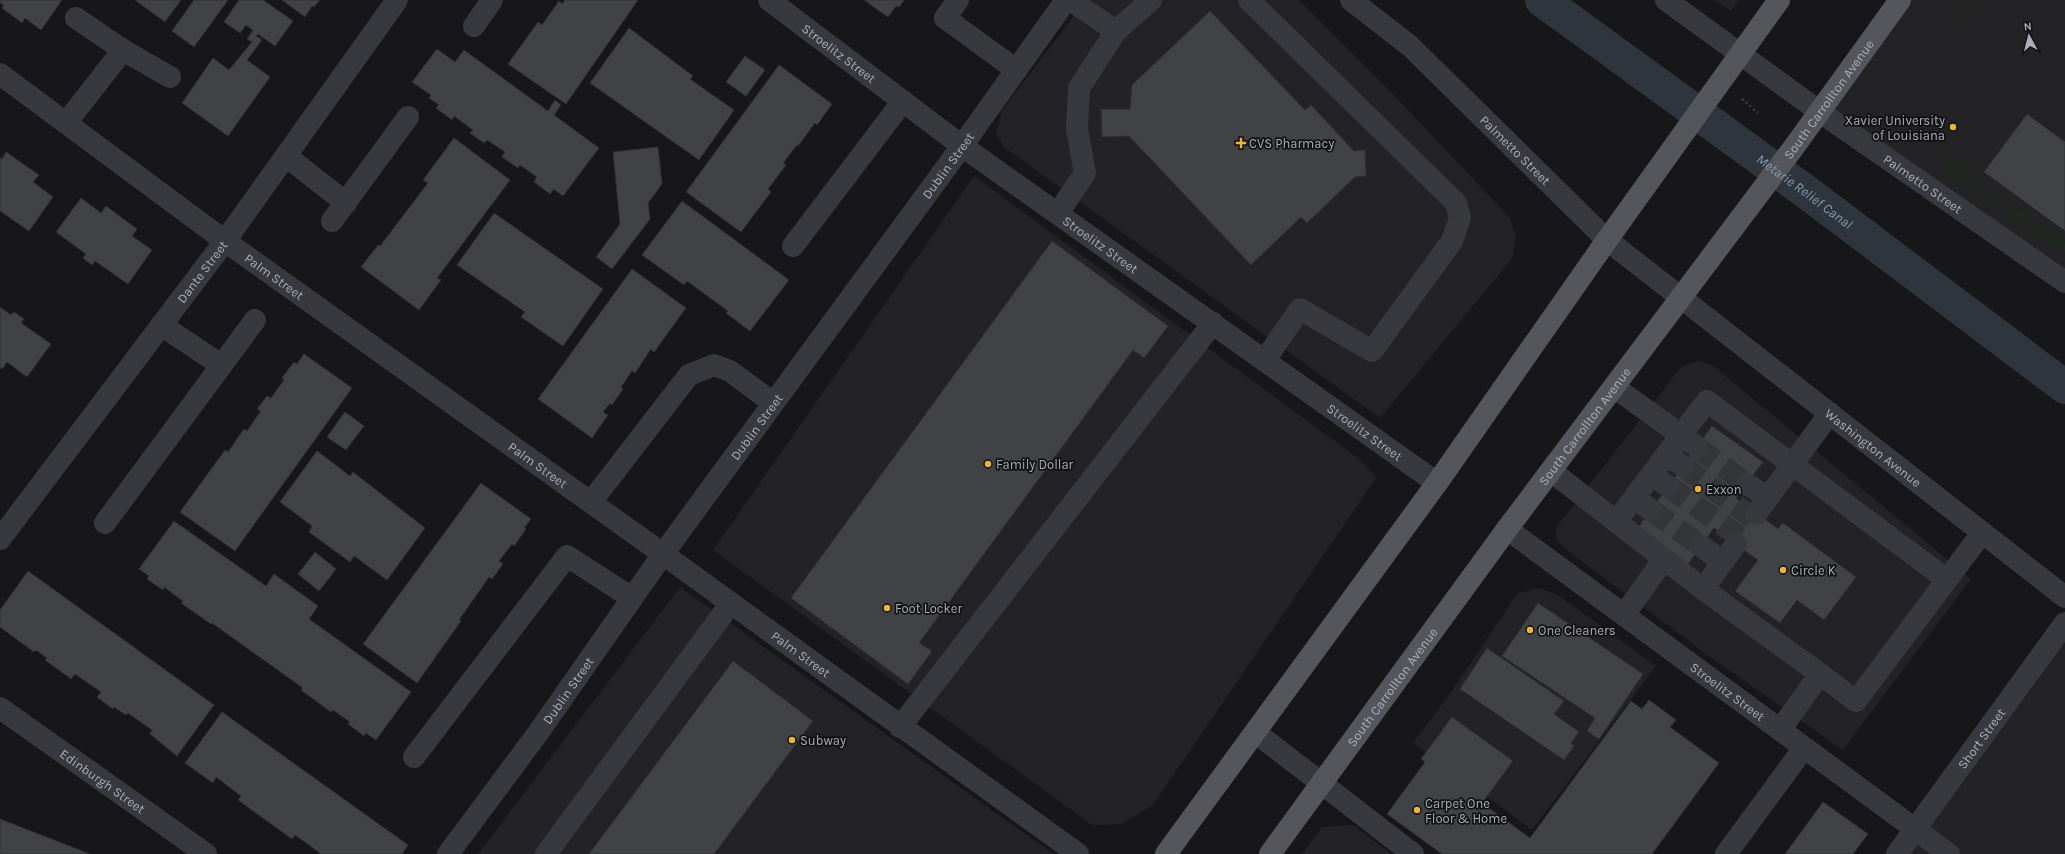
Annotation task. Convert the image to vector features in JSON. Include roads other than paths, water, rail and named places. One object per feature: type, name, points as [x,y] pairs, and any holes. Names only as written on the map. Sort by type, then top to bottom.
[{"type":"main road","points":[[1166,854],[1437,482],[1607,240],[1779,0]]},
{"type":"main road","name":"South Carrollton Avenue","points":[[1270,854],[1506,529],[1713,256],[1820,112],[1900,0]]},
{"type":"street","name":"Dante Street","points":[[0,539],[225,241],[397,0]]},
{"type":"street","points":[[474,26],[492,0]]},
{"type":"street","name":"Stroelitz Street","points":[[769,0],[962,146],[1437,482]]},
{"type":"street","points":[[958,0],[946,18],[1016,70]]},
{"type":"street","name":"Dublin Street","points":[[448,854],[538,733],[663,554],[962,146],[1066,0]]},
{"type":"street","points":[[1070,0],[1116,31]]},
{"type":"street","points":[[1058,213],[1085,173],[1077,129],[1079,88],[1116,31],[1151,0]]},
{"type":"street","points":[[1249,0],[1456,203],[1460,218],[1452,241],[1372,351],[1300,310],[1265,360]]},
{"type":"street","name":"Palmetto Street","points":[[1351,0],[1410,46],[1607,240],[1682,297]]},
{"type":"street","name":"Palmetto Street","points":[[1666,0],[1820,112],[2065,282]]},
{"type":"street","points":[[76,18],[123,50],[170,77]]},
{"type":"street","points":[[66,123],[123,50]]},
{"type":"street","name":"Palm Street","points":[[0,74],[225,241],[591,502],[1078,854]]},
{"type":"street","points":[[793,246],[903,101]]},
{"type":"street","points":[[332,221],[408,116]]},
{"type":"street","points":[[286,156],[346,202]]},
{"type":"street","name":"Washington Avenue","points":[[1682,297],[2065,597]]},
{"type":"street","points":[[105,523],[255,320]]},
{"type":"street","points":[[900,726],[1213,323]]},
{"type":"street","points":[[161,325],[221,365]]},
{"type":"street","points":[[591,502],[689,375],[714,365],[730,371],[773,403]]},
{"type":"street","points":[[1614,387],[1689,441]]},
{"type":"street","points":[[1616,522],[1643,504],[1675,461],[1689,441],[1706,401],[1946,579]]},
{"type":"street","points":[[1747,484],[1762,506],[1830,413]]},
{"type":"street","points":[[1551,471],[1703,589],[1856,701],[1982,533]]},
{"type":"street","name":"Stroelitz Street","points":[[1506,529],[1949,854]]},
{"type":"street","points":[[1703,589],[1736,544]]},
{"type":"street","points":[[1701,546],[1723,562]]},
{"type":"street","points":[[414,757],[567,556],[632,598]]},
{"type":"street","points":[[1624,615],[1664,559]]},
{"type":"street","points":[[546,854],[730,603]]},
{"type":"street","name":"Short Street","points":[[1897,854],[2065,623]]},
{"type":"street","points":[[1780,730],[1820,674]]},
{"type":"street","name":"Edinburgh Street","points":[[0,708],[206,854]]},
{"type":"street","points":[[1255,732],[1321,785],[1413,854]]},
{"type":"street","points":[[1726,854],[1804,748]]},
{"type":"waterway","name":"Metarie Relief Canal","points":[[1542,0],[1809,194],[2065,387]]},
{"type":"tunnel","points":[[1697,447],[1747,484]]},
{"type":"tunnel","points":[[1683,466],[1753,518]]},
{"type":"tunnel","points":[[1668,486],[1741,538]]},
{"type":"tunnel","points":[[1651,510],[1701,546]]},
{"type":"place","name":"Xavier University of Louisiana","points":[[1953,127]]},
{"type":"place","name":"CVS Pharmacy","points":[[1241,143]]},
{"type":"place","name":"Family Dollar","points":[[988,464]]},
{"type":"place","name":"Exxon","points":[[1698,489]]},
{"type":"place","name":"Circle K","points":[[1783,570]]},
{"type":"place","name":"Foot Locker","points":[[887,608]]},
{"type":"place","name":"One Cleaners","points":[[1530,630]]},
{"type":"place","name":"Subway","points":[[792,740]]},
{"type":"place","name":"Carpet One Floor & Home","points":[[1417,810]]}]
